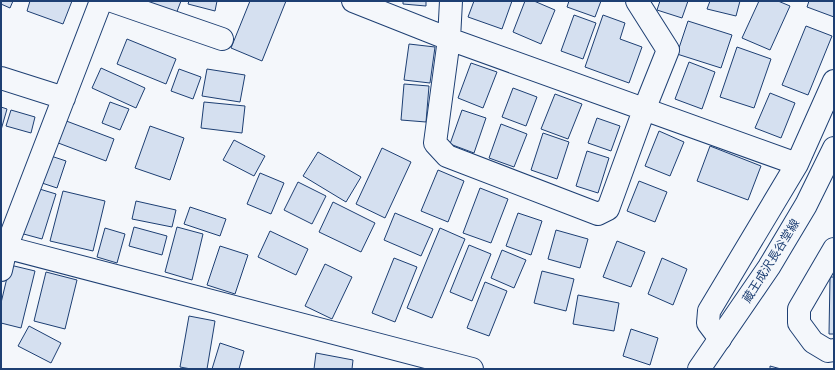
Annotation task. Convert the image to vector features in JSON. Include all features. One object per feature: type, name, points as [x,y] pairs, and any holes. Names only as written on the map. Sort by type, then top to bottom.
[{"type":"street","points":[[1,270],[4,247],[101,1]]},
{"type":"street","points":[[112,1],[222,39]]},
{"type":"street","points":[[353,1],[449,39],[797,164]]},
{"type":"street","points":[[451,1],[449,39],[435,143],[447,156],[598,214],[608,209],[644,110],[668,50],[637,1]]},
{"type":"street","points":[[1,78],[64,98]]},
{"type":"street","points":[[720,338],[708,323],[709,311],[797,164],[834,81]]},
{"type":"street","name":"蔵王成沢長谷堂線","points":[[699,369],[769,267],[806,205],[834,148]]},
{"type":"street","points":[[4,247],[472,369]]},
{"type":"street","points":[[834,249],[799,309],[799,323],[813,342],[828,351],[834,350]]},
{"type":"building","points":[[1,1],[13,1],[10,8],[1,4]]},
{"type":"building","points":[[30,1],[72,1],[63,24],[27,11]]},
{"type":"building","points":[[144,1],[181,1],[176,14]]},
{"type":"building","points":[[189,1],[217,1],[215,11],[188,4]]},
{"type":"building","points":[[250,1],[286,1],[262,61],[231,48]]},
{"type":"building","points":[[403,1],[426,1],[426,6],[403,4]]},
{"type":"building","points":[[474,1],[512,1],[502,29],[468,17]]},
{"type":"building","points":[[525,1],[534,1],[555,10],[541,44],[513,32]]},
{"type":"building","points":[[569,1],[601,1],[595,17],[567,7]]},
{"type":"building","points":[[660,1],[688,1],[682,18],[657,10]]},
{"type":"building","points":[[710,1],[740,1],[736,16],[707,9]]},
{"type":"building","points":[[759,1],[778,1],[790,6],[770,50],[742,38]]},
{"type":"building","points":[[809,1],[834,1],[834,17],[807,7]]},
{"type":"building","points":[[574,15],[596,23],[583,59],[561,51]]},
{"type":"building","points":[[603,15],[625,23],[620,39],[642,47],[629,83],[585,67]]},
{"type":"building","points":[[688,21],[732,35],[721,68],[677,54]]},
{"type":"building","points":[[806,26],[832,36],[808,95],[782,85]]},
{"type":"building","points":[[127,39],[176,59],[166,84],[117,64]]},
{"type":"building","points":[[409,44],[435,47],[430,83],[404,80]]},
{"type":"building","points":[[737,47],[771,59],[754,108],[720,97]]},
{"type":"building","points":[[689,62],[715,72],[702,109],[675,99]]},
{"type":"building","points":[[471,63],[497,72],[483,108],[458,98]]},
{"type":"building","points":[[101,68],[145,88],[136,108],[92,88]]},
{"type":"building","points":[[179,69],[201,77],[193,99],[171,91]]},
{"type":"building","points":[[207,69],[245,75],[240,102],[202,96]]},
{"type":"building","points":[[404,84],[429,86],[426,122],[401,120]]},
{"type":"building","points":[[513,88],[537,97],[526,126],[502,117]]},
{"type":"building","points":[[770,93],[795,103],[781,138],[755,128]]},
{"type":"building","points":[[555,94],[582,104],[568,139],[541,129]]},
{"type":"building","points":[[110,102],[129,109],[120,130],[102,123]]},
{"type":"building","points":[[204,102],[245,106],[242,133],[201,128]]},
{"type":"building","points":[[1,107],[7,109],[1,130]]},
{"type":"building","points":[[11,110],[35,117],[31,133],[6,126]]},
{"type":"building","points":[[462,110],[486,118],[474,153],[450,144]]},
{"type":"building","points":[[597,118],[620,126],[611,151],[588,143]]},
{"type":"building","points":[[61,119],[114,139],[106,161],[53,141]]},
{"type":"building","points":[[501,124],[527,134],[514,167],[489,158]]},
{"type":"building","points":[[150,126],[184,138],[170,180],[135,168]]},
{"type":"building","points":[[659,131],[684,142],[670,176],[645,166]]},
{"type":"building","points":[[543,133],[569,142],[557,179],[531,170]]},
{"type":"building","points":[[234,140],[265,156],[254,176],[223,160]]},
{"type":"building","points":[[710,146],[761,166],[748,200],[697,181]]},
{"type":"building","points":[[382,148],[411,162],[385,218],[356,204]]},
{"type":"building","points":[[587,151],[609,158],[598,193],[576,186]]},
{"type":"building","points":[[318,152],[361,177],[346,202],[303,176]]},
{"type":"building","points":[[48,155],[66,161],[57,188],[39,182]]},
{"type":"building","points":[[438,170],[464,181],[448,222],[421,211]]},
{"type":"building","points":[[260,173],[284,183],[271,214],[247,204]]},
{"type":"building","points":[[639,181],[667,192],[655,222],[627,211]]},
{"type":"building","points":[[298,182],[326,196],[312,224],[284,210]]},
{"type":"building","points":[[33,187],[56,194],[42,239],[20,233]]},
{"type":"building","points":[[480,188],[508,199],[491,243],[463,233]]},
{"type":"building","points":[[63,191],[105,201],[93,251],[50,241]]},
{"type":"building","points":[[136,201],[176,210],[172,227],[132,219]]},
{"type":"building","points":[[333,202],[375,223],[361,252],[319,232]]},
{"type":"building","points":[[190,207],[226,219],[220,236],[184,224]]},
{"type":"building","points":[[395,213],[433,229],[421,256],[384,240]]},
{"type":"building","points":[[518,213],[542,221],[531,255],[506,246]]},
{"type":"building","points":[[134,227],[167,236],[162,255],[129,246]]},
{"type":"building","points":[[177,227],[203,234],[192,280],[165,272]]},
{"type":"building","points":[[105,228],[125,234],[117,263],[97,257]]},
{"type":"building","points":[[440,228],[465,239],[432,318],[407,308]]},
{"type":"building","points":[[556,230],[588,239],[580,268],[548,259]]},
{"type":"building","points":[[270,231],[308,249],[296,275],[258,257]]},
{"type":"building","points":[[617,241],[645,252],[631,287],[603,277]]},
{"type":"building","points":[[469,245],[491,254],[472,301],[450,292]]},
{"type":"building","points":[[220,246],[248,255],[235,294],[207,285]]},
{"type":"building","points":[[502,250],[526,260],[514,288],[491,278]]},
{"type":"building","points":[[394,258],[417,267],[395,322],[372,313]]},
{"type":"building","points":[[662,258],[687,269],[673,305],[648,294]]},
{"type":"building","points":[[325,264],[352,277],[332,319],[305,306]]},
{"type":"building","points":[[10,265],[35,271],[21,328],[1,323],[1,303]]},
{"type":"building","points":[[542,271],[574,279],[566,311],[534,303]]},
{"type":"building","points":[[46,272],[77,280],[65,329],[34,321]]},
{"type":"building","points":[[830,277],[834,277],[834,334],[829,334]]},
{"type":"building","points":[[485,282],[507,291],[489,336],[467,328]]},
{"type":"building","points":[[578,295],[619,303],[614,331],[573,324]]},
{"type":"building","points":[[189,316],[215,321],[207,369],[180,367]]},
{"type":"building","points":[[29,326],[61,343],[51,363],[18,346]]},
{"type":"building","points":[[631,329],[658,338],[650,365],[623,356]]},
{"type":"building","points":[[220,343],[244,351],[239,369],[212,369]]},
{"type":"building","points":[[316,353],[353,360],[352,369],[314,369]]},
{"type":"building","points":[[770,366],[781,369],[770,369]]}]
